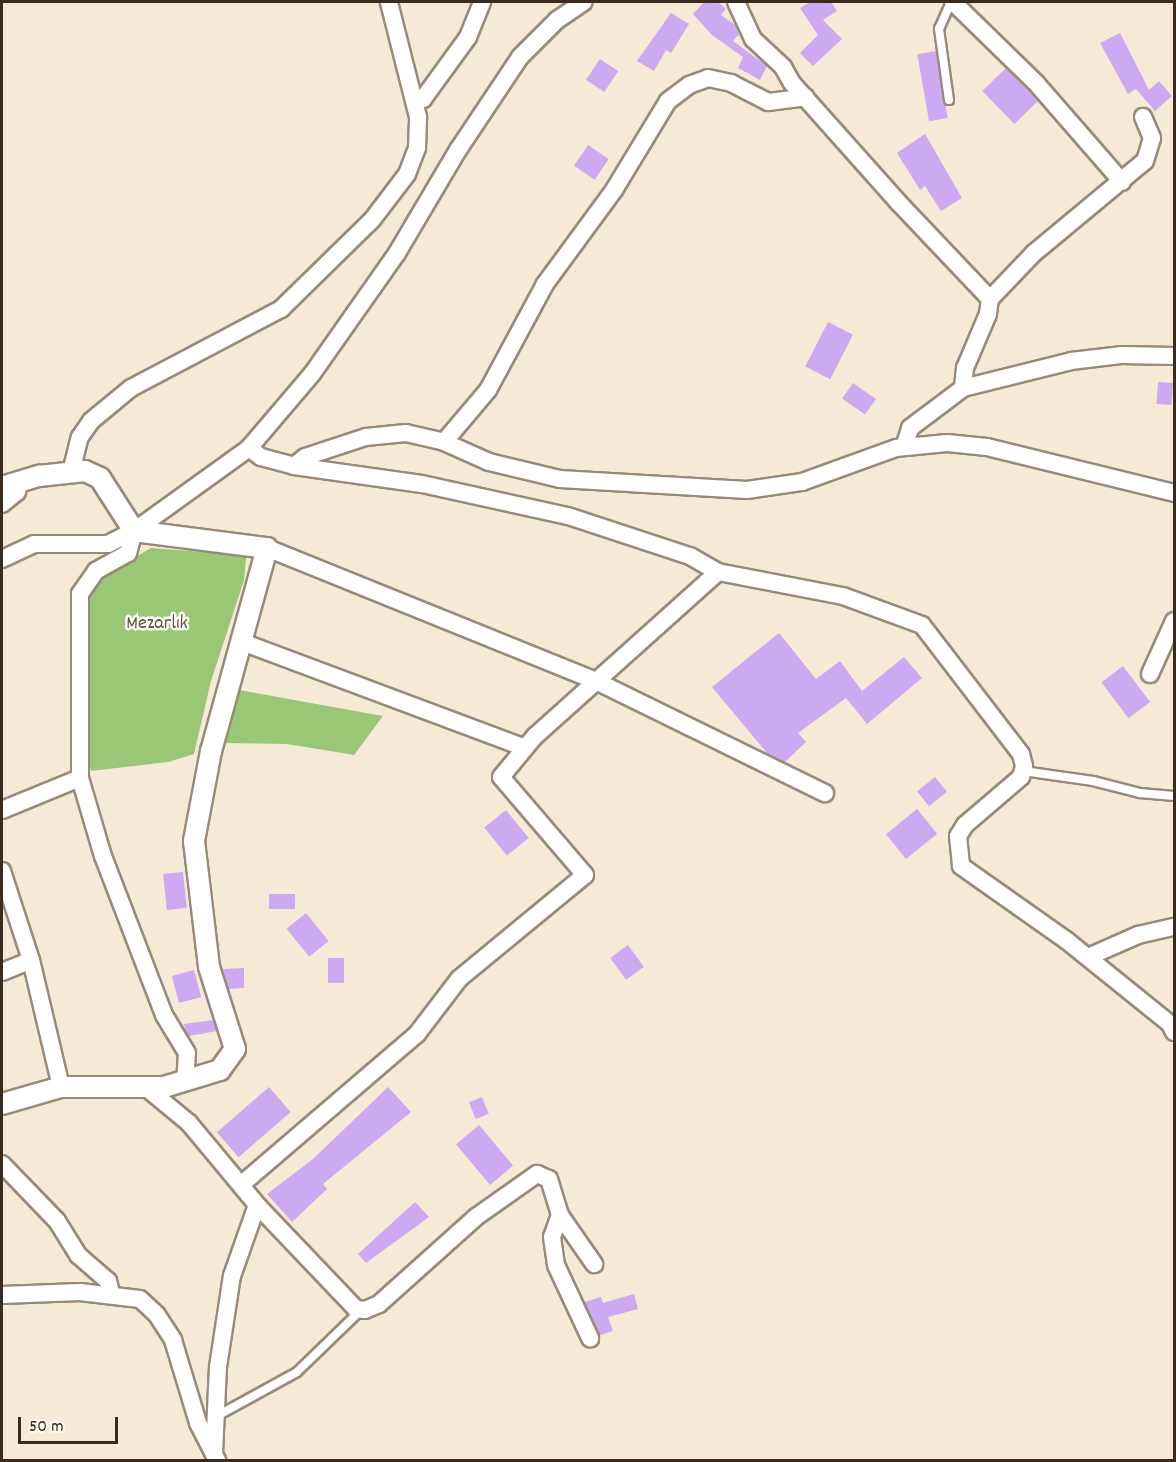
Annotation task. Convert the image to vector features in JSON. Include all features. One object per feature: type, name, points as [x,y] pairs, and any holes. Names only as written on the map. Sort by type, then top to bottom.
[{"type":"street","points":[[71,472],[80,437],[91,421],[131,388],[281,309],[372,220],[413,161],[419,128],[415,102],[389,2]]},
{"type":"street","points":[[415,102],[423,99],[468,37],[482,2]]},
{"type":"street","points":[[2,559],[34,544],[108,544],[134,531],[249,448],[312,374],[391,262],[520,57],[556,20],[584,2]]},
{"type":"street","points":[[736,2],[753,39],[783,67],[806,97],[906,211],[990,299]]},
{"type":"street","points":[[952,2],[1028,75],[1122,182]]},
{"type":"street","points":[[444,442],[488,390],[545,284],[614,190],[668,101],[689,85],[708,78],[731,82],[768,102],[806,97]]},
{"type":"street","points":[[963,388],[965,368],[988,314],[990,299],[1055,234],[1122,182],[1151,151],[1152,138],[1143,117]]},
{"type":"street","points":[[904,447],[910,428],[963,388],[1071,361],[1121,355],[1174,356]]},
{"type":"street","points":[[294,466],[305,457],[380,434],[419,434],[444,442],[489,462],[560,479],[728,490],[802,482],[904,447],[947,443],[987,447],[1174,493]]},
{"type":"street","points":[[249,448],[261,457],[294,466],[422,484],[568,516],[690,556],[718,572],[843,596],[922,625],[1021,754],[1023,771],[965,825],[958,836],[958,857],[967,872],[1088,957],[1174,1032]]},
{"type":"street","points":[[2,504],[17,492],[11,484],[85,471],[100,478],[134,531],[128,553],[96,571],[80,594],[80,778],[103,856],[164,1015],[187,1053],[185,1081]]},
{"type":"street","points":[[134,531],[267,548],[596,681],[825,793]]},
{"type":"street","points":[[2,1104],[61,1087],[148,1089],[185,1081],[220,1070],[235,1049],[210,967],[194,841],[211,751],[267,548]]},
{"type":"street","points":[[241,1185],[417,1034],[459,979],[585,875],[501,777],[525,748],[718,572]]},
{"type":"street","points":[[1150,674],[1174,621]]},
{"type":"street","points":[[242,642],[525,748]]},
{"type":"street","points":[[2,810],[80,778]]},
{"type":"street","points":[[2,871],[31,960],[61,1087]]},
{"type":"street","points":[[1088,957],[1138,935],[1174,927]]},
{"type":"street","points":[[2,972],[31,960]]},
{"type":"street","points":[[148,1089],[189,1123],[257,1205],[350,1307],[361,1310],[379,1304],[458,1231],[537,1174],[549,1179],[560,1215],[594,1264]]},
{"type":"street","points":[[2,1164],[57,1221],[78,1255],[108,1281],[111,1293]]},
{"type":"street","points":[[215,1457],[218,1367],[232,1276],[257,1205]]},
{"type":"street","points":[[560,1215],[552,1238],[556,1265],[590,1338]]},
{"type":"street","points":[[2,1295],[111,1293],[140,1299],[165,1325],[198,1423],[215,1457]]},
{"type":"lane","points":[[949,100],[939,29],[952,2]]},
{"type":"lane","points":[[1023,771],[1093,781],[1140,793],[1174,796]]},
{"type":"lane","points":[[218,1416],[263,1394],[297,1372],[361,1310]]},
{"type":"green space","name":"Mezarlık","points":[[151,548],[242,555],[246,558],[244,580],[211,681],[194,754],[168,762],[91,771],[87,752],[87,600],[96,584],[113,570]]},
{"type":"green space","points":[[239,690],[383,716],[354,755],[287,744],[226,743]]},
{"type":"building","points":[[704,2],[718,2],[726,9],[721,15],[735,25],[739,34],[733,41],[767,66],[760,80],[738,68],[743,57],[712,35],[693,14]]},
{"type":"building","points":[[810,2],[831,2],[837,11],[823,20],[842,39],[813,66],[800,53],[818,35],[800,8]]},
{"type":"building","points":[[671,13],[689,24],[671,53],[666,50],[654,71],[637,61]]},
{"type":"building","points":[[1120,33],[1149,90],[1159,81],[1172,96],[1155,111],[1136,89],[1128,94],[1100,43]]},
{"type":"building","points":[[936,51],[948,118],[929,121],[917,54]]},
{"type":"building","points":[[600,59],[618,71],[604,92],[586,80]]},
{"type":"building","points":[[1006,68],[1038,101],[1014,124],[982,91]]},
{"type":"building","points":[[925,134],[962,198],[941,211],[925,186],[920,190],[897,153]]},
{"type":"building","points":[[588,145],[609,159],[595,180],[574,166]]},
{"type":"building","points":[[828,322],[853,335],[830,379],[805,367]]},
{"type":"building","points":[[1158,382],[1173,383],[1171,405],[1156,404]]},
{"type":"building","points":[[853,383],[876,399],[865,415],[842,399]]},
{"type":"building","points":[[779,633],[816,679],[840,661],[862,691],[904,657],[922,678],[867,724],[846,698],[798,733],[806,742],[785,762],[767,753],[712,687]]},
{"type":"building","points":[[1123,666],[1150,702],[1129,718],[1101,682]]},
{"type":"building","points":[[935,777],[947,792],[929,806],[917,791]]},
{"type":"building","points":[[917,809],[937,834],[906,859],[886,834]]},
{"type":"building","points":[[506,810],[529,838],[507,856],[484,828]]},
{"type":"building","points":[[183,872],[187,908],[167,910],[163,874]]},
{"type":"building","points":[[269,894],[295,894],[295,909],[269,909]]},
{"type":"building","points":[[306,913],[329,941],[309,957],[287,929]]},
{"type":"building","points":[[628,945],[644,967],[626,980],[610,958]]},
{"type":"building","points":[[328,958],[344,958],[344,983],[328,983]]},
{"type":"building","points":[[244,968],[244,988],[228,989],[223,969]]},
{"type":"building","points":[[194,970],[201,997],[179,1003],[172,976]]},
{"type":"building","points":[[213,1020],[217,1031],[189,1036],[185,1029],[184,1024]]},
{"type":"building","points":[[269,1087],[291,1112],[239,1157],[217,1132]]},
{"type":"building","points":[[388,1087],[411,1112],[323,1184],[327,1189],[292,1222],[267,1194],[313,1159]]},
{"type":"building","points":[[482,1097],[489,1114],[476,1119],[469,1102]]},
{"type":"building","points":[[479,1125],[513,1166],[490,1185],[456,1144]]},
{"type":"building","points":[[415,1202],[429,1217],[366,1263],[358,1254]]},
{"type":"building","points":[[634,1294],[638,1309],[608,1317],[613,1331],[600,1335],[585,1302],[601,1297],[603,1303]]}]
